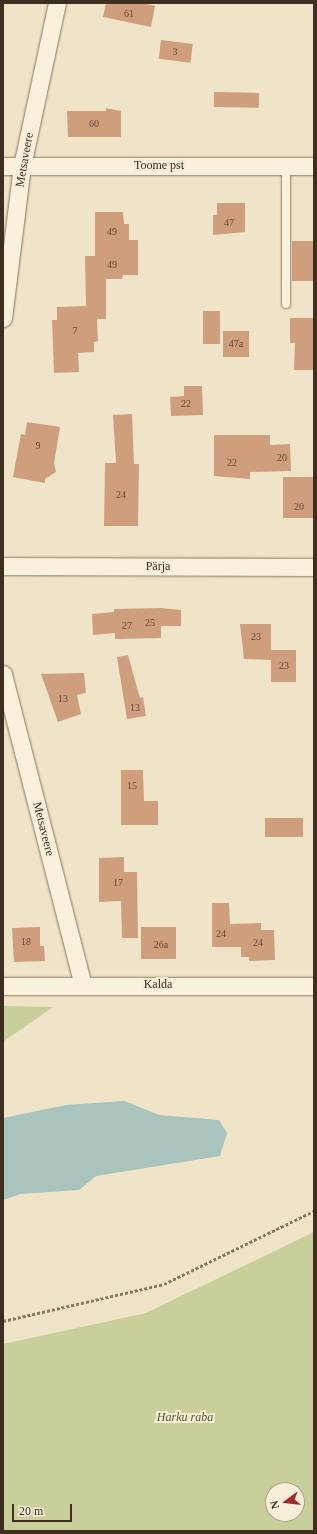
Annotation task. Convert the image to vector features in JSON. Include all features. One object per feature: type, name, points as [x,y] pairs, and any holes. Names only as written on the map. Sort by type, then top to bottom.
[{"type":"street","name":"Metsaveere","points":[[3,318],[22,166],[57,3]]},
{"type":"street","name":"Toome pst","points":[[3,166],[314,166]]},
{"type":"street","name":"Pärja","points":[[3,566],[314,567]]},
{"type":"street","name":"Metsaveere","points":[[3,674],[83,984]]},
{"type":"street","name":"Kalda","points":[[3,986],[83,984],[314,986]]},
{"type":"lane","points":[[286,166],[286,304]]},
{"type":"path","points":[[3,1321],[164,1284],[314,1211]]},
{"type":"green space","points":[[3,1006],[53,1007],[3,1042]]},
{"type":"green space","name":"Harku raba","points":[[314,1232],[314,1531],[3,1531],[3,1344],[146,1313]]},
{"type":"water","points":[[125,1101],[159,1115],[219,1120],[227,1133],[220,1156],[96,1176],[79,1190],[21,1194],[3,1200],[3,1118],[66,1105]]},
{"type":"building","points":[[106,3],[142,3],[155,6],[151,27],[103,17]]},
{"type":"building","points":[[161,40],[193,44],[190,63],[159,59]]},
{"type":"building","points":[[214,92],[259,93],[259,108],[214,107]]},
{"type":"building","points":[[106,108],[121,111],[121,137],[68,137],[67,111],[106,111]]},
{"type":"building","points":[[217,203],[245,203],[245,232],[213,235],[213,215],[217,215]]},
{"type":"building","points":[[95,212],[123,212],[124,224],[129,224],[129,240],[138,240],[138,275],[123,275],[122,279],[106,279],[106,319],[97,319],[98,341],[94,342],[94,352],[78,353],[79,372],[54,373],[52,320],[57,320],[57,307],[86,306],[85,256],[95,256]]},
{"type":"building","points":[[292,241],[314,241],[314,281],[292,281]]},
{"type":"building","points":[[203,311],[220,311],[220,344],[203,344]]},
{"type":"building","points":[[290,318],[314,318],[314,370],[294,370],[295,343],[290,343]]},
{"type":"building","points":[[223,331],[249,331],[249,357],[223,357]]},
{"type":"building","points":[[184,386],[202,386],[203,415],[171,416],[170,397],[184,396]]},
{"type":"building","points":[[132,414],[134,464],[139,464],[138,526],[104,526],[105,463],[116,463],[113,415]]},
{"type":"building","points":[[27,422],[60,427],[54,463],[56,472],[45,479],[45,483],[13,477],[21,434],[25,435]]},
{"type":"building","points":[[214,435],[270,435],[270,445],[290,444],[291,471],[250,472],[250,479],[214,476]]},
{"type":"building","points":[[283,477],[314,477],[314,518],[283,518]]},
{"type":"building","points":[[161,608],[181,610],[181,626],[161,626],[161,638],[115,639],[115,633],[93,635],[92,614],[114,612],[114,609]]},
{"type":"building","points":[[240,624],[271,624],[271,660],[244,659]]},
{"type":"building","points":[[271,650],[296,650],[296,682],[271,682]]},
{"type":"building","points":[[128,655],[140,698],[143,697],[146,716],[127,719],[117,657]]},
{"type":"building","points":[[84,673],[86,693],[77,695],[81,714],[58,722],[41,674]]},
{"type":"building","points":[[121,770],[143,770],[144,801],[158,801],[158,825],[121,825]]},
{"type":"building","points":[[265,818],[303,818],[303,837],[265,837]]},
{"type":"building","points":[[124,857],[124,872],[137,872],[138,938],[122,938],[121,901],[99,902],[99,858]]},
{"type":"building","points":[[212,903],[229,903],[230,924],[261,923],[261,930],[274,930],[275,960],[249,961],[249,957],[241,957],[241,947],[212,947]]},
{"type":"building","points":[[40,927],[40,946],[44,946],[45,961],[14,962],[12,928]]},
{"type":"building","points":[[141,927],[176,927],[176,959],[141,959]]}]
